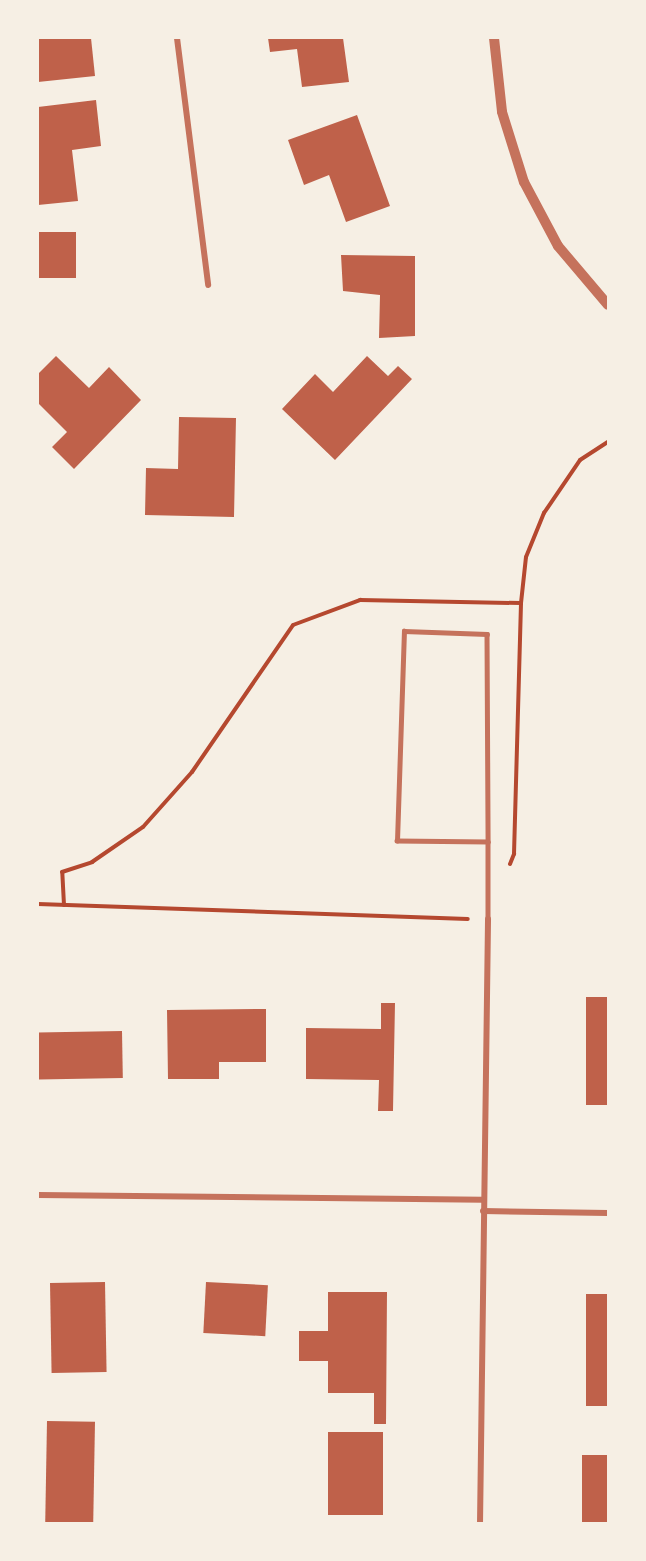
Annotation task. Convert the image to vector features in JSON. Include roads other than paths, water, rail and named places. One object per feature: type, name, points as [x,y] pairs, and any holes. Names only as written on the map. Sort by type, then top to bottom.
[{"type":"street","points":[[177,38],[208,285]]},
{"type":"street","points":[[494,38],[502,112],[524,182],[558,246],[609,305]]},
{"type":"street","points":[[480,1524],[488,919]]},
{"type":"street","points":[[38,1195],[483,1200]]},
{"type":"street","points":[[483,1211],[609,1213]]},
{"type":"lane","points":[[488,842],[398,841],[404,632],[487,634],[488,842],[488,919]]}]
